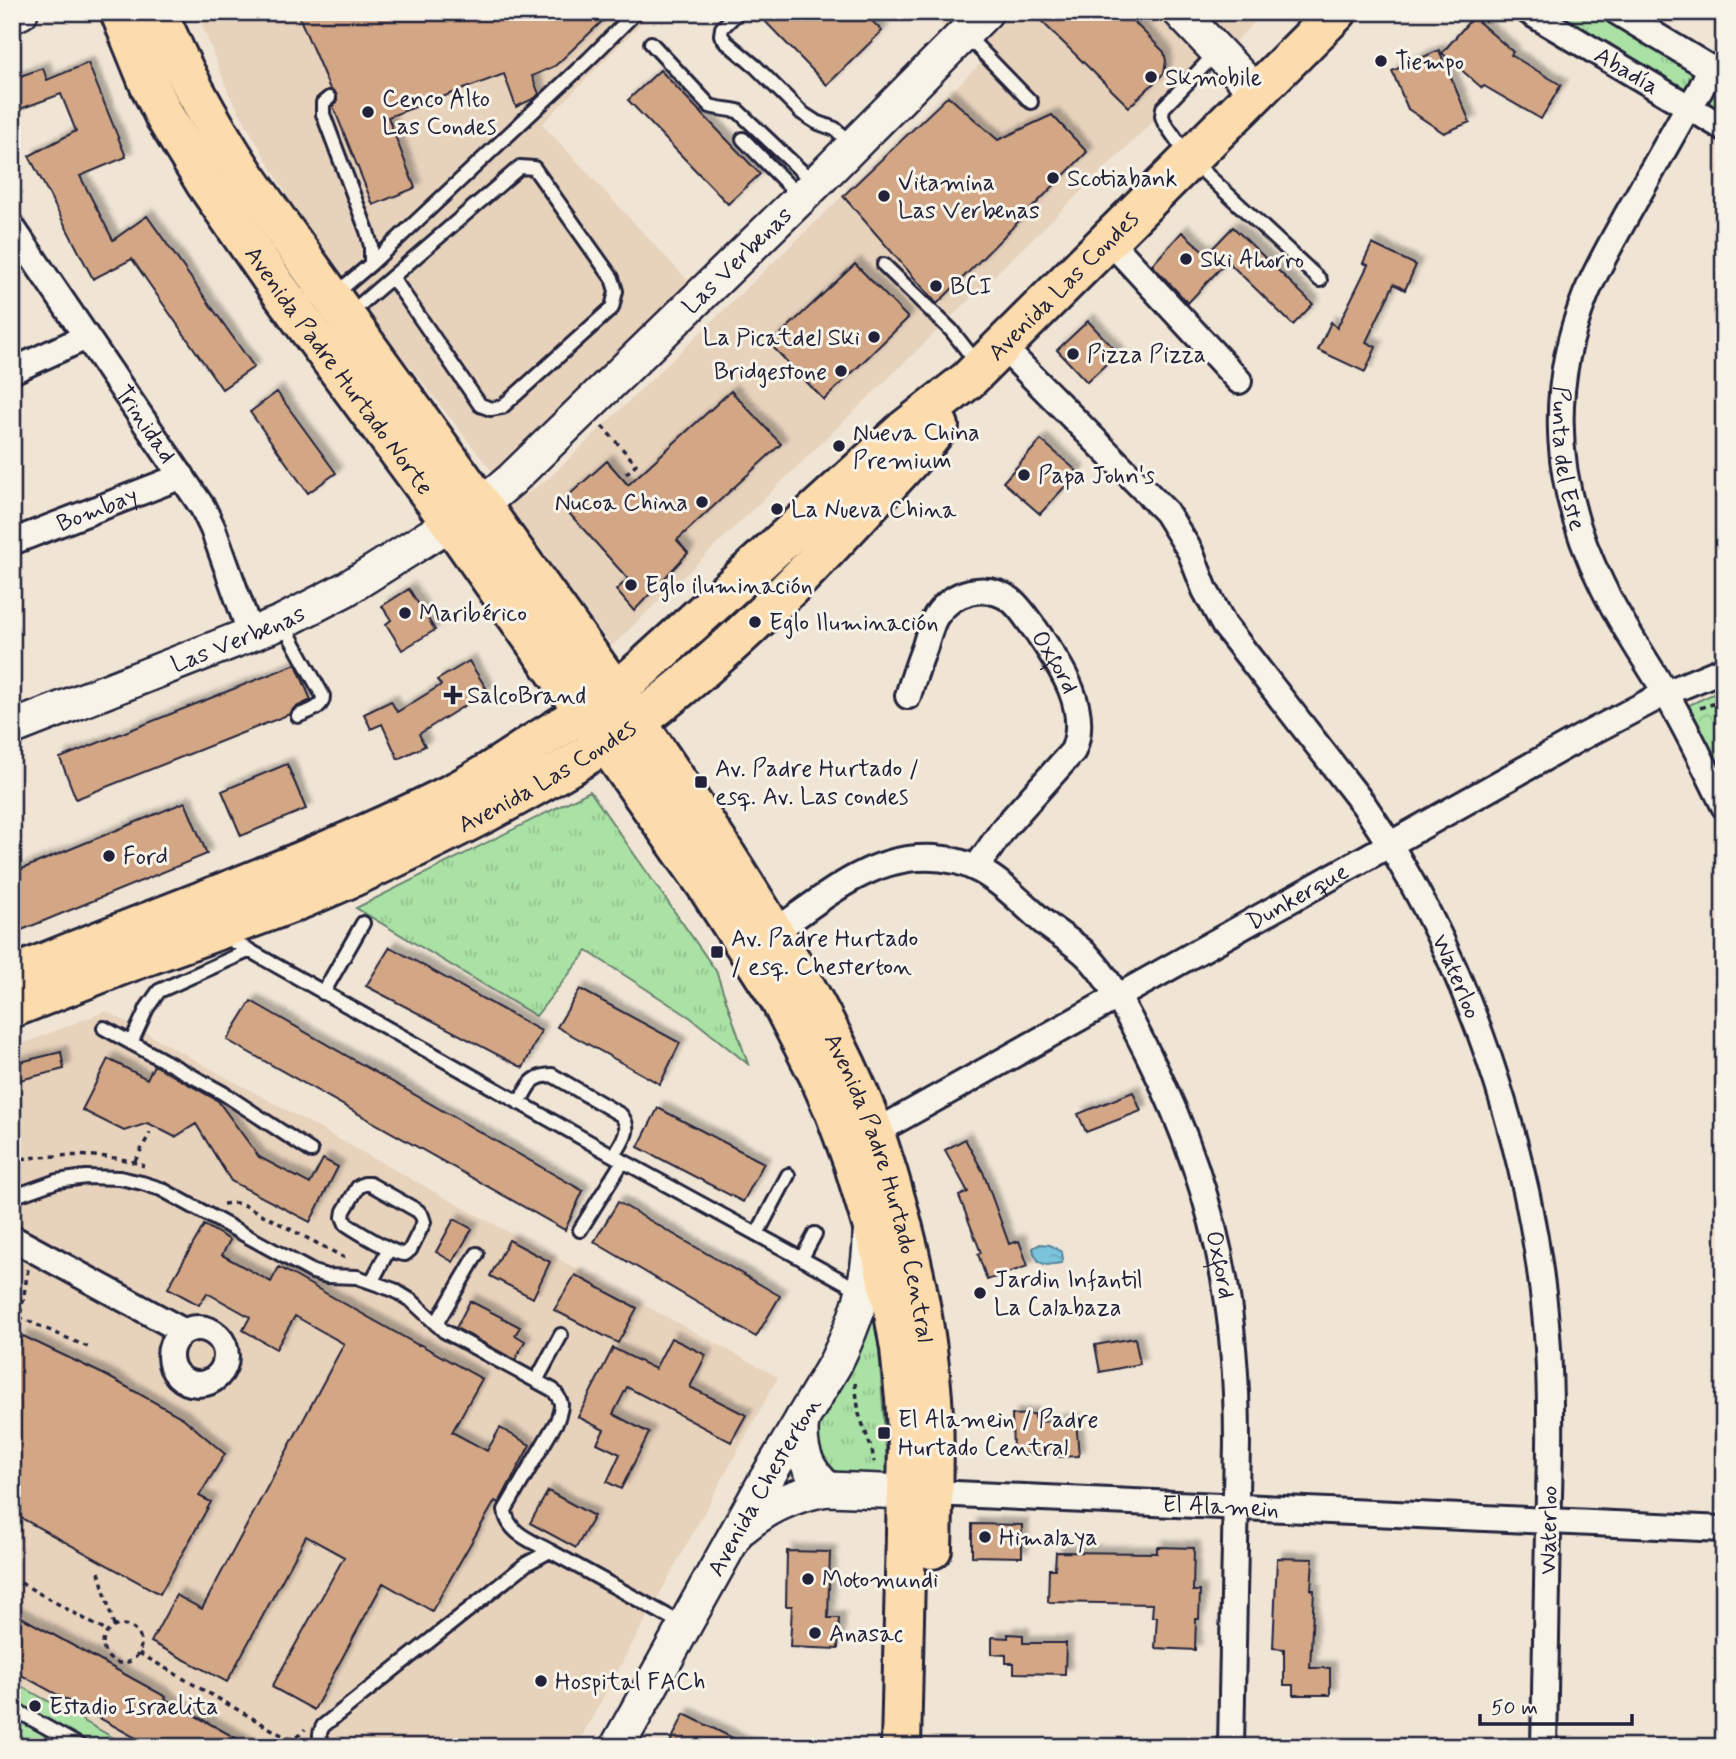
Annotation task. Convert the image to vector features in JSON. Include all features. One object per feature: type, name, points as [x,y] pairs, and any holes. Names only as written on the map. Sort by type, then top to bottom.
[{"type":"main road","name":"Avenida Las Condes","points":[[12,976],[337,847],[594,728],[626,706],[727,648],[812,565],[924,446],[984,364],[1337,12]]},
{"type":"main road","name":"Avenida Padre Hurtado Norte","points":[[133,15],[154,94],[178,139],[278,288],[626,706]]},
{"type":"main road","name":"Avenida Padre Hurtado Norte","points":[[133,15],[180,63],[245,175],[338,306],[594,728]]},
{"type":"main road","points":[[278,288],[292,294],[320,298],[338,306]]},
{"type":"main road","name":"Avenida Padre Hurtado Central","points":[[626,706],[715,837],[804,982],[852,1077],[874,1133],[902,1223],[929,1362],[933,1411],[920,1492],[901,1747]]},
{"type":"main road","name":"Avenida Las Condes","points":[[12,1008],[306,897],[440,836],[571,765],[594,728]]},
{"type":"main road","name":"Avenida Padre Hurtado Central","points":[[594,728],[704,882],[779,998],[826,1093],[853,1162],[890,1291],[900,1349],[908,1447],[920,1492],[928,1747]]},
{"type":"street","points":[[12,16],[22,12]]},
{"type":"street","points":[[1180,12],[1256,92]]},
{"type":"street","name":"Abadía","points":[[1529,12],[1724,128]]},
{"type":"street","name":"Abadía","points":[[1616,12],[1651,21],[1716,72]]},
{"type":"street","name":"Las Verbenas","points":[[12,728],[282,622],[345,589],[492,496],[975,23]]},
{"type":"street","name":"Punta del Este","points":[[1716,72],[1707,79],[1688,107],[1606,252],[1586,294],[1562,383],[1560,436],[1576,517],[1602,585],[1619,619],[1690,736],[1724,806]]},
{"type":"street","name":"Trinidad","points":[[12,228],[204,508],[251,635]]},
{"type":"street","points":[[1109,240],[1239,381]]},
{"type":"street","points":[[12,371],[86,337]]},
{"type":"street","name":"Waterloo","points":[[984,364],[1166,512],[1190,551],[1205,590],[1224,625],[1364,805],[1389,845],[1437,932],[1472,1014],[1498,1089],[1524,1185],[1535,1239],[1547,1333],[1550,1414],[1544,1747]]},
{"type":"street","name":"Bombay","points":[[12,542],[182,476]]},
{"type":"street","name":"Oxford","points":[[908,696],[936,617],[959,595],[978,591],[1003,596],[1020,608],[1052,653],[1068,684],[1079,721],[1073,751],[1010,820],[976,868]]},
{"type":"street","name":"Dunkerque","points":[[874,1133],[1580,738],[1666,694],[1724,669]]},
{"type":"street","name":"Oxford","points":[[774,932],[855,877],[880,865],[919,858],[954,860],[976,868],[1003,885],[1042,921],[1089,957],[1103,975],[1139,1037],[1193,1159],[1218,1249],[1227,1297],[1237,1394],[1231,1747]]},
{"type":"street","name":"Avenida Chesterton","points":[[617,1747],[731,1540],[846,1341],[864,1292],[869,1263],[869,1212]]},
{"type":"street","points":[[21,1242],[183,1331],[195,1327],[214,1332],[225,1348],[226,1360],[223,1369],[217,1377],[208,1382],[185,1389],[171,1367],[169,1357],[170,1346],[183,1331]]},
{"type":"street","points":[[802,1419],[800,1430],[803,1453],[813,1473],[828,1489]]},
{"type":"street","name":"El Alamein","points":[[731,1540],[754,1518],[782,1501],[828,1489],[1724,1529]]},
{"type":"lane","points":[[338,306],[340,290],[371,264],[636,12]]},
{"type":"lane","points":[[738,12],[722,28],[721,35],[726,42],[756,67],[802,113],[835,129],[853,145]]},
{"type":"lane","points":[[975,23],[1031,102]]},
{"type":"lane","points":[[651,43],[710,106],[738,111],[807,190]]},
{"type":"lane","points":[[1217,52],[1163,108],[1164,121],[1190,159],[1320,280]]},
{"type":"lane","points":[[329,98],[323,103],[323,114],[367,231],[371,246],[371,264]]},
{"type":"lane","points":[[743,139],[807,190]]},
{"type":"lane","points":[[338,306],[392,277],[520,167],[527,166],[534,167],[612,278],[616,291],[612,308],[502,407],[491,408],[480,405],[392,277]]},
{"type":"lane","points":[[884,265],[984,364]]},
{"type":"lane","points":[[282,622],[323,696],[323,702],[319,706],[298,716]]},
{"type":"lane","points":[[323,993],[363,923]]},
{"type":"lane","points":[[216,932],[618,1159],[864,1292]]},
{"type":"lane","points":[[131,1043],[147,1008],[159,990],[248,951]]},
{"type":"lane","points":[[104,1028],[223,1093],[311,1151]]},
{"type":"lane","points":[[519,1103],[534,1079],[552,1075],[621,1115],[626,1122],[628,1128],[618,1159],[580,1230]]},
{"type":"lane","points":[[757,1234],[788,1175]]},
{"type":"lane","points":[[12,1197],[57,1181],[86,1177],[120,1178],[161,1189],[313,1272],[327,1276],[357,1277],[394,1290],[412,1301],[444,1331],[553,1390],[562,1407],[557,1421],[505,1510],[512,1529],[684,1625]]},
{"type":"lane","points":[[370,1185],[418,1211],[422,1216],[424,1222],[410,1250],[402,1254],[389,1249],[346,1224],[344,1211],[358,1186],[370,1185]]},
{"type":"lane","points":[[802,1258],[815,1234]]},
{"type":"lane","points":[[372,1281],[389,1249]]},
{"type":"lane","points":[[436,1324],[477,1254]]},
{"type":"lane","points":[[536,1381],[561,1335]]},
{"type":"lane","points":[[326,1747],[320,1740],[319,1733],[323,1726],[527,1564],[550,1552]]},
{"type":"lane","points":[[12,1708],[82,1747]]},
{"type":"path","points":[[621,448],[636,464],[622,478]]},
{"type":"path","points":[[135,1161],[150,1133]]},
{"type":"path","points":[[17,1323],[22,1307],[21,1242]]},
{"type":"path","points":[[19,1317],[90,1348]]},
{"type":"path","points":[[854,1377],[859,1414],[870,1442],[874,1462]]},
{"type":"path","points":[[99,1572],[114,1626]]},
{"type":"path","points":[[12,1578],[106,1632]]},
{"type":"path","points":[[124,1624],[139,1634],[142,1644],[134,1660],[115,1663],[107,1657],[102,1640],[106,1632],[114,1626],[124,1624]]},
{"type":"path","points":[[139,1653],[285,1737],[294,1738],[311,1725],[323,1726]]},
{"type":"path","points":[[294,1738],[300,1747]]},
{"type":"shaded area","points":[[197,12],[652,12],[542,124],[691,284],[494,474],[316,246],[229,94]]},
{"type":"shaded area","points":[[928,12],[1264,12],[612,646],[507,508],[549,478],[981,63]]},
{"type":"shaded area","points":[[106,1011],[778,1377],[576,1747],[130,1747],[12,1681],[12,1048]]},
{"type":"green space","points":[[1555,12],[1600,12],[1724,86],[1724,113]]},
{"type":"green space","points":[[1724,689],[1724,794],[1687,707]]},
{"type":"green space","points":[[590,791],[716,971],[748,1064],[691,1018],[587,951],[536,1016],[356,908]]},
{"type":"green space","points":[[876,1307],[888,1478],[844,1481],[827,1462],[816,1442],[819,1401]]},
{"type":"green space","name":"Estadio Israelita","points":[[12,1681],[130,1747],[12,1747]]},
{"type":"water","points":[[1040,1244],[1050,1245],[1062,1252],[1061,1263],[1047,1265],[1039,1262],[1033,1248]]},
{"type":"building","name":"Cenco Alto Las Condes","points":[[297,12],[612,12],[555,66],[532,76],[539,94],[516,107],[504,74],[388,117],[415,188],[373,205],[333,106],[337,102],[337,96],[330,89]]},
{"type":"building","points":[[756,12],[863,12],[882,31],[827,85]]},
{"type":"building","points":[[1032,12],[1124,12],[1164,52],[1164,73],[1129,107]]},
{"type":"building","points":[[1473,17],[1513,52],[1511,55],[1561,85],[1541,119],[1484,86],[1482,88],[1442,53]]},
{"type":"building","points":[[1439,50],[1470,122],[1444,133],[1408,109],[1392,71]]},
{"type":"building","points":[[88,63],[126,157],[80,176],[113,240],[147,216],[254,367],[222,389],[132,259],[93,279],[29,156],[76,131],[61,94],[12,112],[12,79],[43,68],[47,80]]},
{"type":"building","points":[[660,70],[760,174],[728,204],[628,100]]},
{"type":"building","points":[[948,96],[998,140],[1052,115],[1087,152],[937,304],[843,196]]},
{"type":"building","points":[[1233,227],[1313,304],[1293,325],[1227,261],[1188,303],[1152,265],[1182,232],[1207,254]]},
{"type":"building","points":[[1372,244],[1416,265],[1405,290],[1394,284],[1366,342],[1376,347],[1365,372],[1318,350],[1331,322],[1337,328],[1368,265],[1363,263]]},
{"type":"building","points":[[855,264],[908,318],[824,400],[770,344]]},
{"type":"building","points":[[1088,321],[1118,353],[1087,382],[1057,350]]},
{"type":"building","points":[[731,391],[781,444],[677,540],[688,553],[634,611],[616,590],[628,579],[560,503],[607,461],[628,485]]},
{"type":"building","points":[[277,392],[336,473],[308,493],[250,412]]},
{"type":"building","points":[[1041,440],[1078,472],[1040,514],[1003,482]]},
{"type":"building","name":"Maribérico","points":[[409,589],[435,630],[402,650],[386,624],[391,620],[382,606]]},
{"type":"building","points":[[469,661],[488,691],[419,734],[425,746],[398,759],[382,724],[371,729],[364,714],[391,701],[397,712],[441,685],[437,680]]},
{"type":"building","points":[[296,664],[311,700],[294,708],[290,714],[76,799],[60,758]]},
{"type":"building","points":[[287,764],[306,809],[241,836],[222,791]]},
{"type":"building","points":[[185,802],[207,854],[12,934],[12,873]]},
{"type":"building","points":[[390,947],[541,1031],[523,1068],[366,986]]},
{"type":"building","points":[[580,989],[680,1043],[660,1084],[557,1027]]},
{"type":"building","points":[[251,1001],[583,1191],[565,1230],[227,1040]]},
{"type":"building","points":[[61,1052],[64,1069],[12,1082],[12,1064]]},
{"type":"building","points":[[108,1059],[147,1079],[154,1065],[218,1101],[259,1157],[310,1184],[323,1159],[338,1167],[310,1222],[231,1181],[196,1124],[175,1137],[148,1123],[124,1131],[82,1110]]},
{"type":"building","points":[[1133,1092],[1141,1111],[1086,1132],[1078,1114]]},
{"type":"building","points":[[658,1108],[764,1163],[743,1202],[638,1147]]},
{"type":"building","points":[[965,1139],[983,1172],[1009,1244],[1019,1241],[1028,1266],[987,1280],[978,1254],[981,1253],[959,1196],[968,1192],[945,1150]]},
{"type":"building","points":[[618,1202],[780,1296],[756,1337],[594,1242]]},
{"type":"building","points":[[454,1219],[472,1229],[453,1262],[436,1252]]},
{"type":"building","points":[[204,1225],[230,1240],[222,1255],[271,1282],[279,1267],[482,1379],[452,1432],[487,1451],[500,1428],[530,1445],[499,1503],[495,1501],[432,1611],[383,1583],[314,1710],[272,1687],[344,1557],[306,1536],[227,1682],[151,1642],[176,1595],[202,1609],[344,1344],[295,1316],[276,1349],[243,1330],[250,1317],[207,1293],[199,1305],[168,1288]]},
{"type":"building","points":[[509,1240],[550,1262],[533,1298],[490,1276]]},
{"type":"building","points":[[575,1275],[637,1308],[618,1343],[554,1310]]},
{"type":"building","points":[[470,1301],[520,1327],[515,1335],[525,1341],[515,1360],[456,1328]]},
{"type":"building","points":[[23,1336],[107,1376],[183,1418],[225,1454],[199,1496],[211,1502],[160,1594],[12,1513],[12,1356]]},
{"type":"building","points":[[671,1338],[706,1355],[690,1387],[746,1415],[731,1442],[627,1387],[613,1414],[649,1433],[621,1489],[607,1482],[620,1454],[597,1443],[604,1430],[578,1417],[613,1348],[655,1369]]},
{"type":"building","points":[[1135,1338],[1140,1364],[1100,1372],[1095,1345]]},
{"type":"building","points":[[1035,1414],[1035,1422],[1076,1420],[1079,1456],[1056,1457],[1056,1453],[1013,1454],[1012,1415]]},
{"type":"building","points":[[548,1491],[594,1516],[576,1548],[530,1523]]},
{"type":"building","points":[[972,1524],[1022,1525],[1022,1557],[972,1556]]},
{"type":"building","points":[[1157,1547],[1194,1548],[1193,1591],[1200,1591],[1195,1650],[1155,1648],[1157,1617],[1152,1617],[1153,1604],[1048,1602],[1049,1569],[1055,1569],[1056,1552],[1157,1553]]},
{"type":"building","points":[[787,1551],[830,1552],[828,1618],[839,1618],[838,1649],[790,1647],[792,1606],[786,1606]]},
{"type":"building","points":[[1277,1558],[1313,1559],[1310,1668],[1330,1668],[1330,1695],[1293,1695],[1293,1685],[1284,1685],[1284,1649],[1273,1648]]},
{"type":"building","points":[[12,1612],[252,1747],[152,1747],[12,1670]]},
{"type":"building","points":[[1008,1634],[1023,1635],[1023,1643],[1066,1643],[1065,1674],[1014,1673],[1014,1663],[1006,1663],[1006,1655],[992,1654],[992,1637],[1008,1638]]},
{"type":"building","points":[[684,1714],[751,1747],[668,1747]]},
{"type":"place","name":"Tiempo","points":[[1381,61]]},
{"type":"place","name":"Skmobile","points":[[1151,77]]},
{"type":"place","name":"Cenco Alto Las Condes","points":[[368,112]]},
{"type":"place","name":"Scotiabank","points":[[1053,178]]},
{"type":"place","name":"Vitamina Las Verbenas","points":[[884,196]]},
{"type":"place","name":"Ski Ahorro","points":[[1186,259]]},
{"type":"place","name":"BCI","points":[[936,286]]},
{"type":"place","name":"La Picatdel Ski","points":[[874,337]]},
{"type":"place","name":"Pizza Pizza","points":[[1073,354]]},
{"type":"place","name":"Bridgestone","points":[[841,371]]},
{"type":"place","name":"Nueva China Premium","points":[[839,446]]},
{"type":"place","name":"Papa John's","points":[[1024,475]]},
{"type":"place","name":"Nucoa China","points":[[702,502]]},
{"type":"place","name":"La Nueva China","points":[[777,509]]},
{"type":"place","name":"Eglo iluminación","points":[[631,585]]},
{"type":"place","name":"Maribérico","points":[[405,613]]},
{"type":"place","name":"Eglo Iluminación","points":[[755,622]]},
{"type":"place","name":"SalcoBrand","points":[[453,695]]},
{"type":"place","name":"Av. Padre Hurtado / esq. Av. Las condes","points":[[701,782]]},
{"type":"place","name":"Ford","points":[[109,856]]},
{"type":"place","name":"Av. Padre Hurtado / esq. Chesterton","points":[[717,952]]},
{"type":"place","name":"Jardin Infantil La Calabaza","points":[[980,1293]]},
{"type":"place","name":"El Alamein / Padre Hurtado Central","points":[[884,1433]]},
{"type":"place","name":"Himalaya","points":[[985,1537]]},
{"type":"place","name":"Motomundi","points":[[808,1579]]},
{"type":"place","name":"Anasac","points":[[815,1633]]},
{"type":"place","name":"Hospital FACh","points":[[541,1681]]},
{"type":"place","name":"Estadio Israelita","points":[[35,1706]]}]
